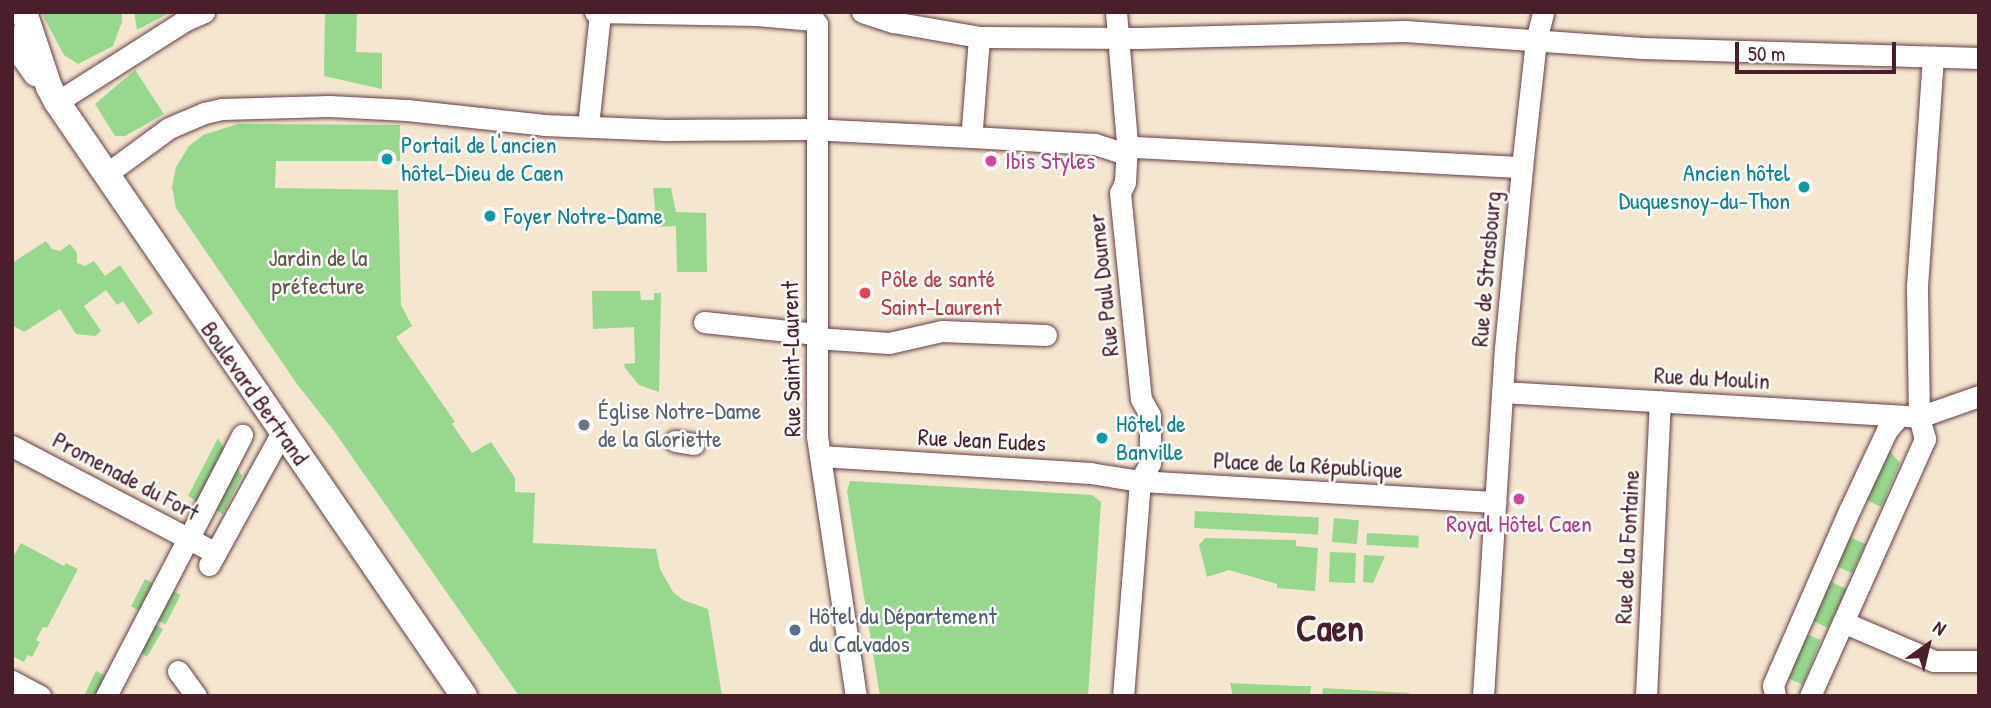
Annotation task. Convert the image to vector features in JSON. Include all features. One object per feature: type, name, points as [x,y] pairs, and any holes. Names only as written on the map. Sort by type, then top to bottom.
[{"type":"main road","name":"Boulevard Bertrand","points":[[24,12],[53,95]]},
{"type":"main road","name":"Boulevard Bertrand","points":[[12,39],[464,696]]},
{"type":"street","points":[[53,95],[204,12]]},
{"type":"street","points":[[587,126],[600,13],[595,12]]},
{"type":"street","points":[[862,12],[979,37],[1118,37],[1405,22],[1536,41],[1642,48],[1979,58]]},
{"type":"street","name":"Rue Paul Doumer","points":[[1116,12],[1131,150],[1120,193],[1141,400],[1150,415],[1150,463],[1140,481]]},
{"type":"street","name":"Rue de Strasbourg","points":[[1495,502],[1522,167],[1536,41],[1543,12]]},
{"type":"street","name":"Rue Saint-Laurent","points":[[600,13],[715,14],[814,20],[817,29],[817,436],[856,696]]},
{"type":"street","points":[[972,128],[979,37]]},
{"type":"street","points":[[1810,696],[1925,439],[1909,416],[1933,57]]},
{"type":"street","points":[[104,175],[169,128],[221,109],[355,107],[587,126],[816,129],[1096,144],[1131,150],[1522,167]]},
{"type":"street","points":[[704,322],[889,343],[942,331],[1046,335]]},
{"type":"street","name":"Rue du Moulin","points":[[1502,392],[1909,416]]},
{"type":"street","points":[[1775,696],[1773,685],[1887,430],[1909,416],[1979,396]]},
{"type":"street","name":"Rue de la Fontaine","points":[[1647,696],[1661,401]]},
{"type":"street","name":"Promenade du Fort","points":[[12,446],[213,559],[282,432]]},
{"type":"street","points":[[106,696],[242,435]]},
{"type":"street","name":"Rue Jean Eudes","points":[[820,456],[1090,473],[1140,481]]},
{"type":"street","points":[[1123,696],[1140,481]]},
{"type":"street","name":"Place de la République","points":[[1140,481],[1495,502]]},
{"type":"street","points":[[1483,696],[1495,502]]},
{"type":"street","points":[[1843,622],[1934,661],[1979,661]]},
{"type":"street","points":[[178,671],[196,696]]},
{"type":"street","points":[[12,681],[40,696]]},
{"type":"green space","points":[[41,12],[122,12],[122,22],[113,46],[78,64],[64,55]]},
{"type":"green space","points":[[134,12],[171,12],[137,30]]},
{"type":"green space","points":[[325,12],[357,12],[356,52],[382,53],[382,89],[324,76]]},
{"type":"green space","points":[[135,70],[164,114],[125,136],[115,136],[95,104]]},
{"type":"green space","name":"Jardin de la préfecture","points":[[238,124],[400,125],[400,161],[276,161],[275,188],[398,190],[401,305],[412,326],[396,337],[455,422],[452,424],[472,453],[491,442],[515,478],[515,492],[535,493],[533,543],[656,549],[660,569],[673,592],[683,600],[708,609],[722,696],[519,696],[334,431],[297,384],[176,208],[172,187],[176,167],[189,146],[203,135]]},
{"type":"green space","points":[[653,188],[671,188],[676,212],[706,213],[707,272],[677,272],[676,226],[657,227]]},
{"type":"green space","points":[[46,241],[52,249],[60,251],[70,244],[77,253],[77,263],[85,266],[94,261],[105,276],[120,265],[153,313],[138,324],[123,301],[117,305],[106,290],[84,306],[101,331],[95,336],[76,334],[60,309],[24,332],[12,325],[12,263]]},
{"type":"green space","points":[[592,291],[640,291],[641,300],[654,300],[654,293],[661,293],[659,392],[639,385],[625,368],[624,364],[635,363],[634,327],[593,329]]},
{"type":"green space","points":[[218,438],[226,452],[200,503],[188,496]]},
{"type":"green space","points":[[1887,448],[1900,463],[1881,507],[1865,499]]},
{"type":"green space","points":[[234,463],[242,476],[223,514],[212,508]]},
{"type":"green space","points":[[850,481],[1092,495],[1101,502],[1088,696],[880,696],[847,491]]},
{"type":"green space","points":[[1195,511],[1319,517],[1318,534],[1194,528]]},
{"type":"green space","points":[[1334,518],[1359,520],[1357,544],[1332,542]]},
{"type":"green space","points":[[1367,533],[1419,536],[1418,548],[1366,545]]},
{"type":"green space","points":[[1850,537],[1865,544],[1852,573],[1836,566]]},
{"type":"green space","points":[[1205,538],[1296,540],[1296,546],[1318,548],[1315,591],[1277,588],[1277,584],[1229,570],[1207,577],[1199,545]]},
{"type":"green space","points":[[21,543],[64,566],[66,563],[78,569],[47,628],[43,627],[36,640],[40,642],[32,657],[28,655],[24,662],[12,656],[12,559]]},
{"type":"green space","points":[[1330,552],[1356,553],[1355,583],[1329,582]]},
{"type":"green space","points":[[1364,555],[1385,556],[1373,583],[1363,582]]},
{"type":"green space","points":[[145,579],[157,585],[143,613],[131,607]]},
{"type":"green space","points":[[1829,581],[1846,589],[1828,628],[1811,620]]},
{"type":"green space","points":[[169,589],[181,595],[166,624],[154,618]]},
{"type":"green space","points":[[151,622],[163,629],[147,657],[135,650]]},
{"type":"green space","points":[[1806,634],[1821,640],[1803,684],[1788,679]]},
{"type":"green space","points":[[96,671],[108,677],[98,696],[84,696]]},
{"type":"green space","points":[[1230,683],[1311,686],[1310,696],[1233,696]]},
{"type":"green space","points":[[1323,688],[1409,693],[1409,696],[1322,696]]},
{"type":"place","name":"Portail de l'ancien hôtel-Dieu de Caen","points":[[387,159]]},
{"type":"place","name":"Ibis Styles","points":[[991,161]]},
{"type":"place","name":"Ancien hôtel Duquesnoy-du-Thon","points":[[1804,187]]},
{"type":"place","name":"Foyer Notre-Dame","points":[[490,216]]},
{"type":"place","name":"Pôle de santé Saint-Laurent","points":[[865,293]]},
{"type":"place","name":"Église Notre-Dame de la Gloriette","points":[[584,425]]},
{"type":"place","name":"Hôtel de Banville","points":[[1102,438]]},
{"type":"place","name":"Royal Hôtel Caen","points":[[1519,499]]},
{"type":"place","name":"Hôtel du Département du Calvados","points":[[795,630]]},
{"type":"district","name":"Caen","points":[[1330,628]]}]
